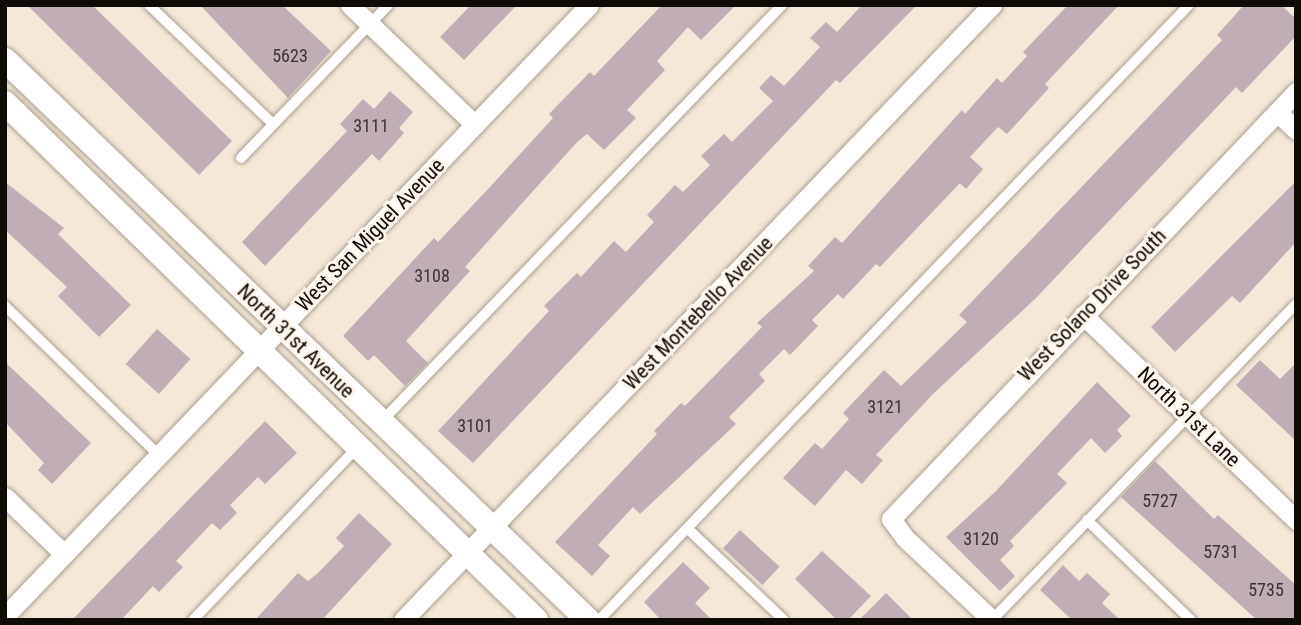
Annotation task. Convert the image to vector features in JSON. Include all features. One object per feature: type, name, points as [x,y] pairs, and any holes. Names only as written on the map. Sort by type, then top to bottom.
[{"type":"street","points":[[350,5],[475,125]]},
{"type":"street","name":"West San Miguel Avenue","points":[[5,616],[589,5]]},
{"type":"street","name":"West Montebello Avenue","points":[[403,620],[992,5]]},
{"type":"street","name":"North 31st Avenue","points":[[5,60],[588,620]]},
{"type":"street","name":"West Solano Drive South","points":[[992,620],[905,538],[891,519],[1296,92]]},
{"type":"street","name":"North 31st Avenue","points":[[5,103],[536,620]]},
{"type":"street","points":[[1277,112],[1296,130]]},
{"type":"street","name":"North 31st Lane","points":[[1083,315],[1296,520]]},
{"type":"street","points":[[5,497],[64,555]]},
{"type":"lane","points":[[149,5],[273,124]]},
{"type":"lane","points":[[241,159],[388,5]]},
{"type":"lane","points":[[381,423],[782,5]]},
{"type":"lane","points":[[599,620],[1189,5]]},
{"type":"lane","points":[[992,620],[1186,414],[1296,304]]},
{"type":"lane","points":[[5,306],[160,456]]},
{"type":"lane","points":[[1287,313],[1296,321]]},
{"type":"lane","points":[[193,620],[358,447]]},
{"type":"lane","points":[[1087,520],[1191,620]]},
{"type":"lane","points":[[688,528],[783,620]]},
{"type":"building","points":[[27,5],[92,5],[232,141],[199,175]]},
{"type":"building","points":[[200,5],[282,5],[331,51],[288,98]]},
{"type":"building","points":[[471,5],[517,5],[464,60],[440,37]]},
{"type":"building","points":[[662,5],[736,5],[701,40],[688,27],[657,61],[665,70],[627,110],[636,118],[604,150],[587,134],[577,142],[465,267],[470,271],[406,341],[428,363],[405,386],[374,355],[368,361],[343,336],[434,238],[438,242],[490,187],[553,118],[549,114],[590,72],[594,76]]},
{"type":"building","points":[[862,5],[917,5],[840,83],[836,80],[473,463],[438,431],[549,311],[544,306],[577,273],[581,277],[614,241],[626,252],[654,222],[647,215],[675,185],[683,192],[710,165],[701,156],[724,134],[732,142],[773,101],[759,88],[771,75],[784,86],[820,47],[810,38],[826,22],[837,32]]},
{"type":"building","points":[[1068,5],[1119,5],[1045,84],[1049,88],[1007,134],[998,127],[970,157],[983,169],[966,189],[960,183],[880,267],[876,264],[843,299],[838,294],[812,320],[818,326],[790,355],[784,349],[759,374],[765,381],[729,417],[736,424],[640,514],[633,507],[598,545],[610,556],[592,576],[555,542],[657,434],[654,431],[681,403],[685,406],[762,327],[757,323],[814,271],[808,266],[835,237],[842,243],[962,110],[965,114],[997,78],[1002,83],[1027,56],[1023,52]]},
{"type":"building","points":[[1244,5],[1281,5],[1296,19],[1296,36],[1242,93],[1236,87],[1036,298],[933,394],[876,455],[883,460],[862,484],[846,470],[815,506],[783,478],[815,443],[822,449],[849,419],[843,413],[884,370],[901,386],[967,322],[959,315],[1222,40],[1217,35]]},
{"type":"building","points":[[390,91],[413,112],[399,128],[404,133],[379,161],[372,154],[265,266],[242,242],[347,131],[340,124],[363,99],[374,109]]},
{"type":"building","points":[[1296,181],[1296,242],[1240,303],[1232,296],[1175,352],[1151,327]]},
{"type":"building","points":[[5,182],[64,228],[58,234],[131,305],[99,337],[58,296],[67,287],[5,230]]},
{"type":"building","points":[[157,329],[190,359],[159,394],[126,364]]},
{"type":"building","points":[[1260,360],[1280,379],[1296,363],[1296,441],[1236,385]]},
{"type":"building","points":[[5,362],[91,443],[52,484],[38,470],[44,463],[5,422]]},
{"type":"building","points":[[1097,382],[1131,416],[1117,430],[1122,436],[1105,453],[1091,438],[1057,474],[1067,483],[1010,541],[1014,546],[1000,560],[1015,576],[1000,591],[946,537],[996,491]]},
{"type":"building","points":[[265,421],[297,453],[265,484],[258,477],[230,505],[237,513],[220,530],[212,523],[176,561],[183,567],[159,592],[153,586],[121,620],[72,620]]},
{"type":"building","points":[[1155,461],[1214,519],[1218,515],[1296,585],[1296,620],[1257,620],[1121,497]]},
{"type":"building","points":[[359,513],[392,544],[322,620],[255,620],[298,573],[308,581],[318,573],[344,546],[336,538]]},
{"type":"building","points":[[740,530],[779,567],[762,585],[723,548]]},
{"type":"building","points":[[822,551],[871,596],[848,620],[837,620],[795,579]]},
{"type":"building","points":[[683,562],[710,588],[695,603],[712,620],[661,620],[644,602]]},
{"type":"building","points":[[1063,565],[1079,581],[1087,573],[1110,594],[1102,603],[1120,620],[1072,620],[1040,590]]},
{"type":"building","points":[[886,593],[913,620],[859,620]]}]
